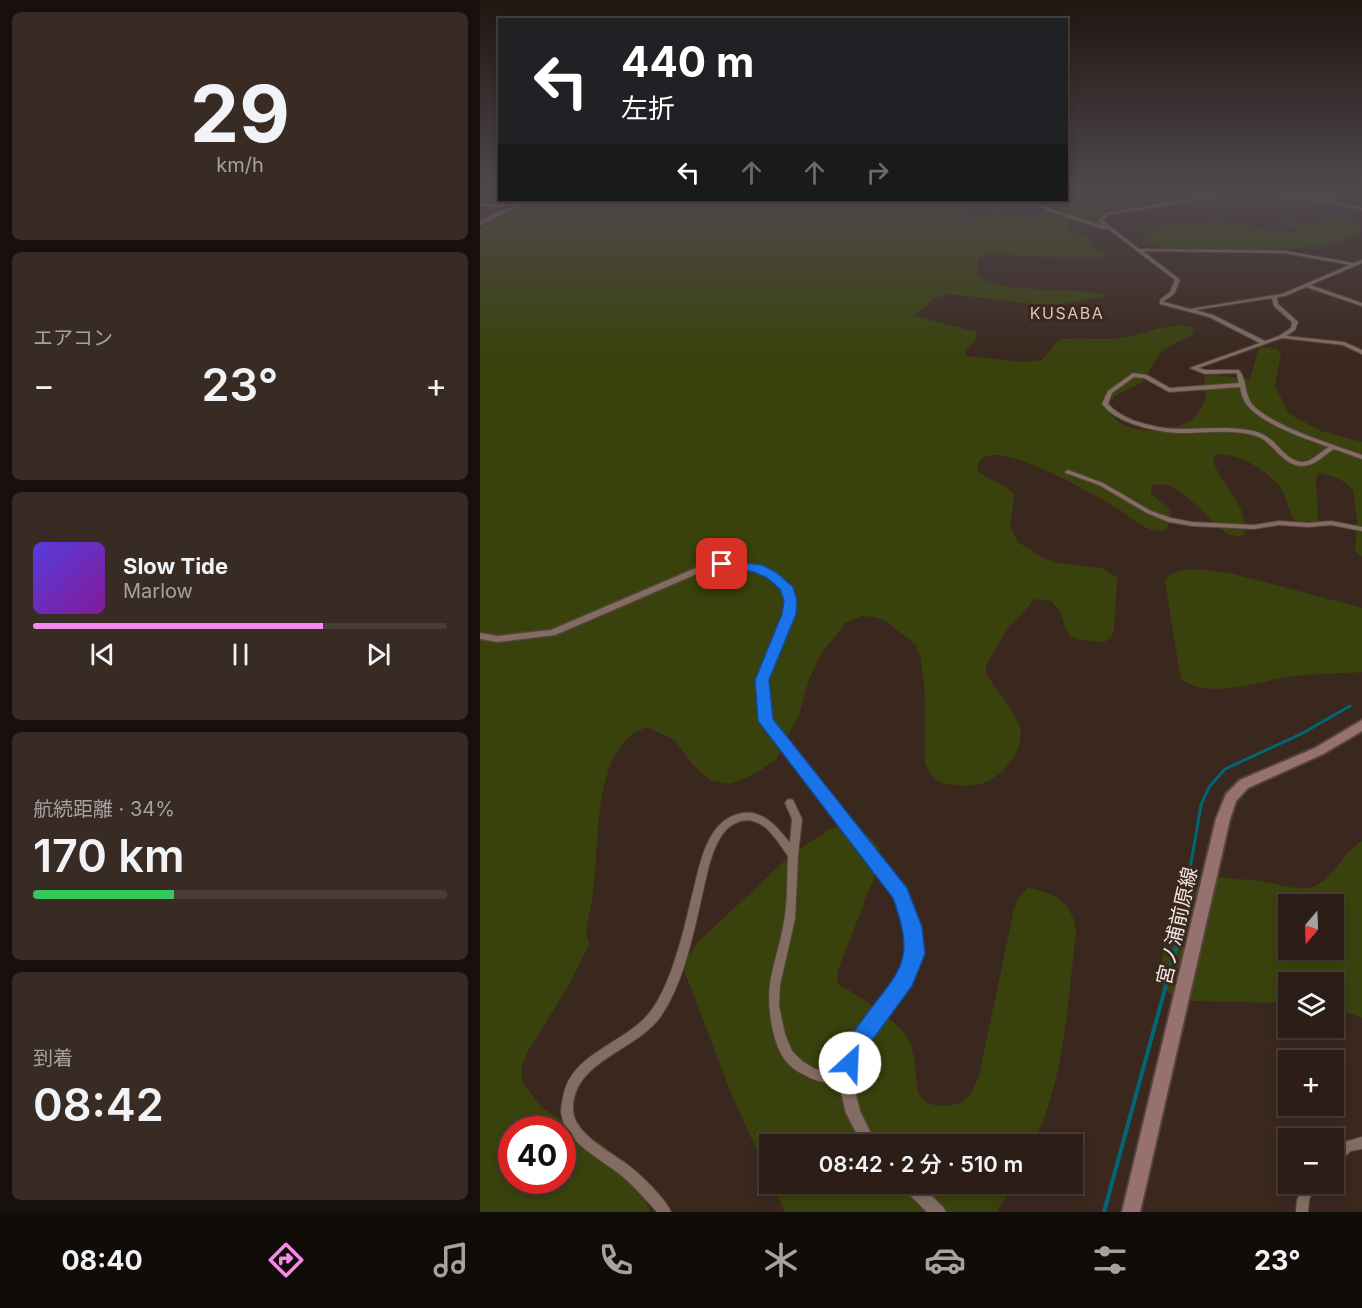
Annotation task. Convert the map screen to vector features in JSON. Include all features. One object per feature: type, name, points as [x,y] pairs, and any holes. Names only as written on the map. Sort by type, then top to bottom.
[{"type":"main road","name":"宮ノ浦前原線","points":[[1131,1212],[1223,819],[1231,798],[1244,784],[1319,751],[1362,725]]},
{"type":"street","points":[[1134,247],[1178,280],[1172,293],[1162,300],[1162,303],[1211,316],[1265,343]]},
{"type":"street","points":[[1138,250],[1285,252],[1354,264]]},
{"type":"street","points":[[1190,310],[1274,297],[1362,261]]},
{"type":"street","points":[[1305,285],[1362,305]]},
{"type":"street","points":[[1274,297],[1276,305],[1295,322],[1293,329],[1281,337],[1193,368],[1205,372],[1238,371],[1240,385],[1251,405],[1260,413],[1362,458]]},
{"type":"street","points":[[1281,337],[1344,344],[1360,349]]},
{"type":"street","points":[[1240,385],[1174,390],[1164,388],[1145,376],[1133,375],[1110,392],[1105,404],[1110,411],[1119,416],[1162,429],[1181,431],[1227,429],[1257,434],[1268,440],[1285,457],[1297,463],[1311,462],[1334,447]]},
{"type":"street","points":[[1068,472],[1092,480],[1149,512],[1169,520],[1192,524],[1254,527],[1279,523],[1309,525],[1331,523],[1362,529]]},
{"type":"street","points":[[480,636],[498,639],[552,633],[706,567],[722,564],[757,568],[772,575],[786,587],[790,600],[789,614],[762,680],[766,721],[900,894],[913,927],[915,954],[905,979],[852,1050],[846,1084],[853,1113],[864,1134]]},
{"type":"street","points":[[790,803],[797,819],[790,919],[775,985],[774,1006],[779,1035],[788,1055],[798,1065],[813,1074],[829,1077],[848,1076]]},
{"type":"street","points":[[665,1212],[628,1173],[576,1132],[569,1120],[569,1096],[574,1081],[586,1067],[641,1030],[657,1014],[678,962],[706,860],[720,830],[734,818],[751,816],[762,820],[793,855]]},
{"type":"street","points":[[1344,1149],[1348,1146],[1362,1143]]},
{"type":"street","points":[[919,1194],[938,1212]]},
{"type":"street","points":[[1302,1212],[1306,1194]]},
{"type":"green space","points":[[480,247],[1093,247],[1107,254],[1105,257],[1092,259],[989,254],[979,258],[976,273],[985,280],[999,285],[1091,292],[1103,294],[1103,297],[1051,306],[949,294],[935,298],[914,316],[976,332],[977,338],[965,352],[966,356],[1020,362],[1042,360],[1057,341],[1064,339],[1122,338],[1165,327],[1191,327],[1194,329],[1192,335],[1162,350],[1142,382],[1115,396],[1109,402],[1108,411],[1116,420],[1137,429],[1160,430],[1183,424],[1200,410],[1206,393],[1205,376],[1215,375],[1250,380],[1258,350],[1262,347],[1277,349],[1281,355],[1275,386],[1289,414],[1321,431],[1362,442],[1362,557],[1355,551],[1357,519],[1353,490],[1342,481],[1324,474],[1319,473],[1316,478],[1318,523],[1312,528],[1295,520],[1282,490],[1261,470],[1242,459],[1214,455],[1217,471],[1236,500],[1244,522],[1244,534],[1235,536],[1224,531],[1190,499],[1164,485],[1151,486],[1151,493],[1171,511],[1168,527],[1162,531],[1153,530],[1051,473],[1011,458],[995,455],[984,457],[977,469],[986,477],[1006,487],[1014,496],[1010,527],[1018,542],[1041,557],[1057,563],[1102,568],[1117,578],[1114,631],[1111,638],[1104,642],[1081,640],[1070,636],[1061,613],[1051,601],[1035,599],[1006,631],[986,665],[986,674],[1009,706],[1021,733],[1013,757],[995,777],[983,783],[956,785],[943,783],[930,773],[925,763],[925,695],[921,659],[916,645],[886,621],[862,616],[845,623],[819,657],[808,682],[800,712],[776,760],[756,773],[731,784],[712,781],[696,768],[674,740],[647,727],[636,732],[618,750],[606,777],[602,794],[594,882],[587,927],[589,944],[569,985],[528,1051],[521,1069],[523,1083],[542,1108],[555,1116],[498,1116],[498,1194],[576,1194],[576,1129],[603,1145],[633,1172],[650,1212],[480,1212]]},
{"type":"green space","points":[[1160,247],[1313,247],[1227,252]]},
{"type":"green space","points":[[1198,569],[1230,573],[1362,608],[1362,672],[1292,676],[1217,689],[1192,685],[1181,679],[1165,582],[1168,576],[1179,571]]},
{"type":"green space","points":[[850,825],[876,843],[880,852],[878,867],[838,970],[837,980],[839,985],[878,1009],[904,1033],[913,1052],[918,1092],[922,1098],[934,1105],[949,1106],[963,1101],[968,1097],[979,1076],[1014,909],[1020,896],[1027,888],[1045,892],[1066,905],[1074,920],[1076,930],[1067,1012],[1059,1066],[1037,1134],[759,1134],[759,1156],[731,1093],[684,970],[688,956],[699,941],[793,853],[832,828]]},
{"type":"green space","points":[[1362,841],[1362,1018],[1344,1011],[1344,972],[1278,972],[1278,1003],[1194,1001],[1169,994],[1161,982],[1160,970],[1167,940],[1182,910],[1199,885],[1208,877],[1260,881],[1306,888],[1326,878],[1350,850]]},
{"type":"green space","points":[[777,1194],[1008,1194],[996,1212],[785,1212]]},
{"type":"waterway","points":[[1184,904],[1201,805],[1209,787],[1225,769],[1301,734],[1350,706]]},
{"type":"waterway","points":[[1104,1212],[1177,945],[1184,903]]},
{"type":"district","name":"KUSABA","points":[[1067,313]]},
{"type":"route","points":[[722,564],[757,568],[772,575],[786,587],[790,600],[789,614],[762,680],[762,699],[766,721],[806,776],[900,894],[913,927],[915,954],[905,979],[852,1050],[850,1063]]}]
